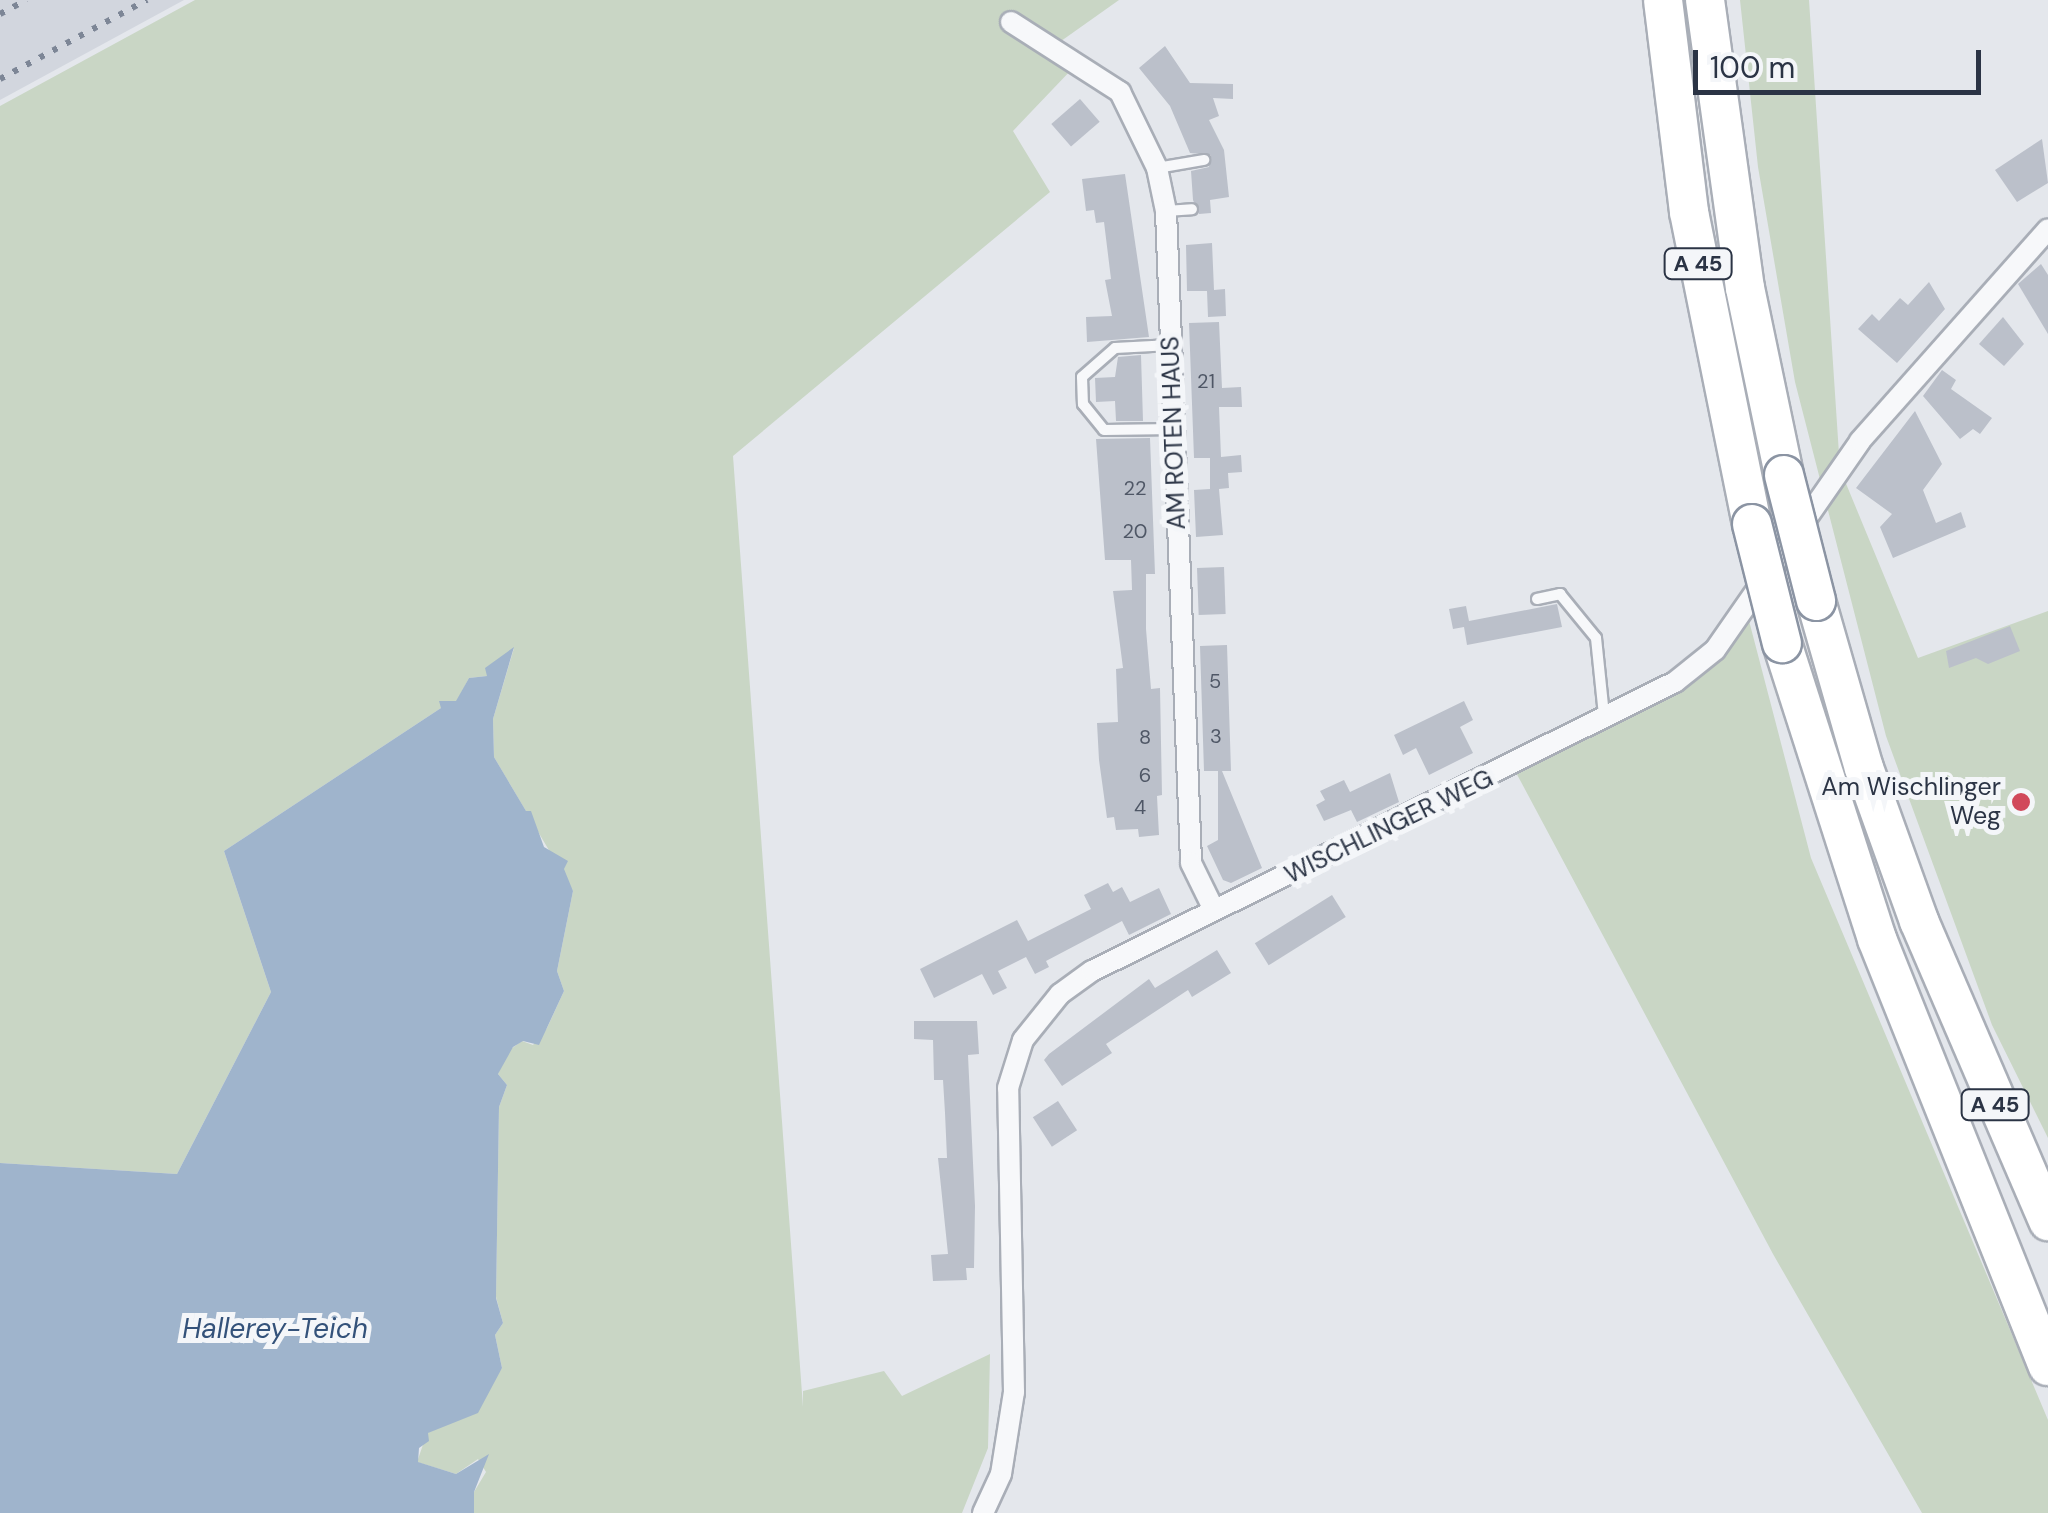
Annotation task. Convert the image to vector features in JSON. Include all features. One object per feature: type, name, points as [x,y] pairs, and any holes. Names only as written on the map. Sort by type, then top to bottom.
[{"type":"highway","name":"A 45","points":[[1663,0],[1689,212],[1752,524],[1782,643],[1877,938],[1978,1190],[2048,1321]]},
{"type":"highway","name":"A 45","points":[[1705,0],[1745,288],[1784,475],[1816,601],[1864,768],[1919,921],[2048,1222]]},
{"type":"highway","points":[[1978,1190],[2048,1366]]},
{"type":"street","name":"AM ROTEN HAUS","points":[[1010,22],[1120,92],[1157,168],[1166,211],[1191,863],[1214,910]]},
{"type":"street","name":"WISCHLINGER WEG","points":[[983,1513],[1011,1428],[1008,1088],[1023,1040],[1060,994],[1092,971],[1605,721],[1675,682],[1715,650],[1860,441],[2048,229]]},
{"type":"lane","points":[[1157,168],[1204,160]]},
{"type":"lane","points":[[1166,211],[1192,208]]},
{"type":"lane","points":[[1172,346],[1115,348],[1082,377],[1083,404],[1104,430],[1174,430]]},
{"type":"lane","points":[[1537,599],[1560,594],[1596,638],[1605,721]]},
{"type":"shaded area","points":[[0,0],[184,0],[0,100]]},
{"type":"green space","points":[[195,0],[1119,0],[1047,51],[1073,68],[1013,131],[1050,192],[733,456],[803,1407],[803,1391],[884,1371],[902,1396],[990,1354],[988,1448],[962,1513],[474,1513],[474,1492],[486,1472],[478,1459],[456,1474],[417,1462],[427,1433],[469,1414],[502,1368],[495,1335],[503,1323],[496,1297],[499,1107],[507,1085],[498,1074],[508,1051],[522,1041],[533,1045],[547,1028],[564,991],[557,971],[573,891],[494,757],[493,719],[514,648],[487,676],[469,678],[457,701],[442,701],[441,708],[224,851],[271,992],[177,1174],[0,1163],[0,106]]},
{"type":"green space","points":[[1740,0],[1809,0],[1840,469],[1918,658],[2048,611],[2048,1138],[1992,1025],[1886,736],[1795,382],[1758,167]]},
{"type":"green space","points":[[1747,613],[1811,858],[2048,1420],[2048,1513],[1922,1513],[1773,1254],[1513,767],[1631,708]]},
{"type":"water","name":"Hallerey-Teich","points":[[514,647],[493,719],[494,757],[526,811],[531,811],[544,847],[568,861],[564,869],[573,891],[557,971],[564,991],[539,1045],[523,1041],[513,1047],[498,1074],[507,1085],[499,1107],[496,1298],[503,1323],[495,1335],[502,1368],[478,1413],[428,1433],[429,1441],[419,1448],[418,1462],[456,1474],[489,1454],[474,1492],[474,1513],[0,1513],[0,1163],[177,1174],[271,992],[224,851],[441,708],[439,701],[456,701],[469,678],[487,676],[485,668]]},
{"type":"building","points":[[1165,46],[1190,83],[1233,84],[1233,99],[1213,98],[1219,116],[1209,120],[1224,150],[1229,197],[1210,200],[1211,213],[1199,214],[1193,200],[1191,171],[1209,167],[1211,155],[1190,153],[1170,106],[1139,68]]},
{"type":"building","points":[[1080,99],[1100,122],[1071,147],[1051,124]]},
{"type":"building","points":[[2042,139],[2048,183],[2017,202],[1995,170]]},
{"type":"building","points":[[1125,174],[1149,337],[1087,342],[1086,317],[1112,316],[1105,280],[1111,279],[1104,222],[1096,223],[1094,210],[1086,211],[1082,179]]},
{"type":"building","points":[[1212,243],[1214,290],[1225,289],[1226,316],[1208,317],[1207,291],[1187,291],[1186,245]]},
{"type":"building","points":[[2041,264],[2048,275],[2048,334],[2018,284]]},
{"type":"building","points":[[1929,282],[1945,309],[1897,363],[1858,329],[1872,314],[1879,321],[1900,298],[1908,305]]},
{"type":"building","points":[[2003,317],[2024,344],[2004,366],[1979,344]]},
{"type":"building","points":[[1219,322],[1222,388],[1241,387],[1242,407],[1219,407],[1221,457],[1241,455],[1242,472],[1228,473],[1229,488],[1219,489],[1223,535],[1196,537],[1194,490],[1210,489],[1210,458],[1194,458],[1189,323]]},
{"type":"building","points":[[1141,355],[1143,421],[1116,421],[1115,401],[1096,402],[1095,378],[1115,377],[1118,357]]},
{"type":"building","points":[[1942,370],[1956,380],[1951,389],[1992,418],[1980,434],[1973,429],[1960,439],[1923,396]]},
{"type":"building","points":[[1915,411],[1942,464],[1923,490],[1936,523],[1961,512],[1966,527],[1893,558],[1880,527],[1892,514],[1856,488]]},
{"type":"building","points":[[1150,438],[1155,574],[1146,574],[1146,629],[1151,689],[1160,688],[1162,795],[1157,796],[1159,835],[1139,837],[1138,829],[1116,830],[1114,817],[1107,818],[1099,760],[1097,723],[1118,722],[1116,669],[1123,668],[1113,591],[1132,590],[1131,560],[1105,560],[1096,439]]},
{"type":"building","points":[[1224,567],[1226,614],[1199,615],[1197,568]]},
{"type":"building","points":[[1557,604],[1562,627],[1467,645],[1464,627],[1453,629],[1449,609],[1466,606],[1469,621]]},
{"type":"building","points":[[2010,626],[2020,651],[1988,664],[1976,658],[1949,668],[1946,651]]},
{"type":"building","points":[[1227,645],[1231,771],[1222,771],[1262,868],[1231,883],[1223,880],[1207,846],[1218,840],[1218,771],[1204,771],[1200,646]]},
{"type":"building","points":[[1464,701],[1473,720],[1460,727],[1473,753],[1429,775],[1416,748],[1403,755],[1394,735]]},
{"type":"building","points":[[1390,773],[1399,802],[1357,822],[1351,810],[1324,821],[1316,805],[1325,800],[1320,791],[1344,780],[1350,792]]},
{"type":"building","points":[[1108,883],[1113,892],[1122,887],[1130,902],[1159,888],[1171,914],[1129,935],[1122,921],[1046,961],[1049,967],[1035,974],[1026,957],[998,971],[1007,988],[993,995],[982,974],[934,998],[920,969],[1017,920],[1028,941],[1091,909],[1084,895]]},
{"type":"building","points":[[1332,895],[1346,917],[1269,965],[1255,943]]},
{"type":"building","points":[[1217,950],[1231,973],[1192,997],[1188,990],[1106,1044],[1112,1053],[1062,1086],[1044,1060],[1049,1054],[1149,979],[1155,988]]},
{"type":"building","points":[[914,1021],[977,1021],[979,1054],[968,1055],[975,1206],[974,1268],[966,1268],[967,1280],[933,1281],[931,1255],[948,1254],[938,1158],[947,1158],[943,1080],[934,1080],[933,1040],[914,1039]]},
{"type":"building","points":[[1058,1101],[1077,1130],[1052,1147],[1033,1117]]},
{"type":"railway","points":[[0,14],[26,0]]},
{"type":"railway","points":[[0,79],[147,0]]},
{"type":"place","name":"Am Wischlinger Weg","points":[[2021,802]]}]
